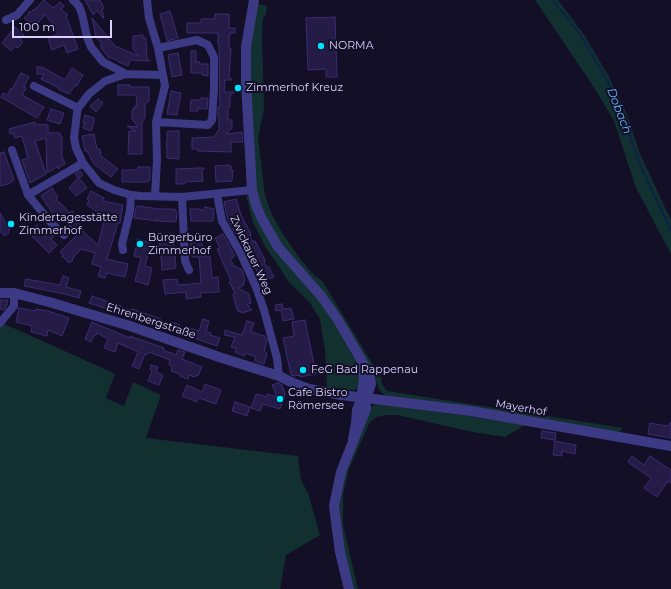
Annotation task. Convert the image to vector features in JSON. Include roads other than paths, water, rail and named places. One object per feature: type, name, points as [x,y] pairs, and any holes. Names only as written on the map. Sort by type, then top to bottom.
[{"type":"street","points":[[6,20],[17,15],[30,0]]},
{"type":"street","points":[[73,0],[79,6],[91,47],[108,73],[105,81]]},
{"type":"street","points":[[147,0],[149,18],[158,48],[165,86],[156,122],[157,160],[155,196]]},
{"type":"street","points":[[254,0],[246,47],[246,83],[252,190],[256,205],[278,247],[322,297],[338,320],[369,373],[371,384],[357,410],[353,439],[341,472],[334,506],[340,552],[350,589]]},
{"type":"street","points":[[156,122],[208,125],[212,120],[214,84],[214,56],[208,45],[198,40],[158,48]]},
{"type":"street","points":[[102,62],[126,74]]},
{"type":"street","points":[[162,75],[126,74],[105,81],[89,94],[78,108],[74,138],[82,163],[99,183],[114,190],[131,195],[182,196],[252,190]]},
{"type":"street","points":[[34,86],[78,108]]},
{"type":"street","points":[[12,150],[28,195],[52,224],[64,235]]},
{"type":"street","points":[[28,195],[82,163]]},
{"type":"street","name":"Zwickauer Weg","points":[[217,194],[222,222],[256,287],[277,358],[279,376]]},
{"type":"street","points":[[123,250],[122,244],[130,211],[131,195]]},
{"type":"street","points":[[182,196],[185,260],[189,270]]},
{"type":"street","name":"Ehrenbergstraße","points":[[0,286],[14,293],[130,326],[279,376],[293,383],[309,388],[365,397]]},
{"type":"street","name":"Ehrenbergstraße","points":[[0,293],[14,293]]},
{"type":"street","points":[[0,323],[14,306],[14,293]]},
{"type":"street","name":"Mayerhof","points":[[365,397],[471,411],[671,446]]},
{"type":"waterway","name":"Dobach","points":[[553,0],[580,34],[608,82],[641,167],[671,230]]},
{"type":"place","name":"NORMA","points":[[321,46]]},
{"type":"place","name":"Zimmerhof Kreuz","points":[[238,88]]},
{"type":"place","name":"Kindertagesstätte Zimmerhof","points":[[11,224]]},
{"type":"place","name":"Bürgerbüro Zimmerhof","points":[[140,244]]},
{"type":"place","name":"FeG Bad Rappenau","points":[[303,370]]},
{"type":"place","name":"Cafe Bistro Römersee","points":[[280,399]]}]
